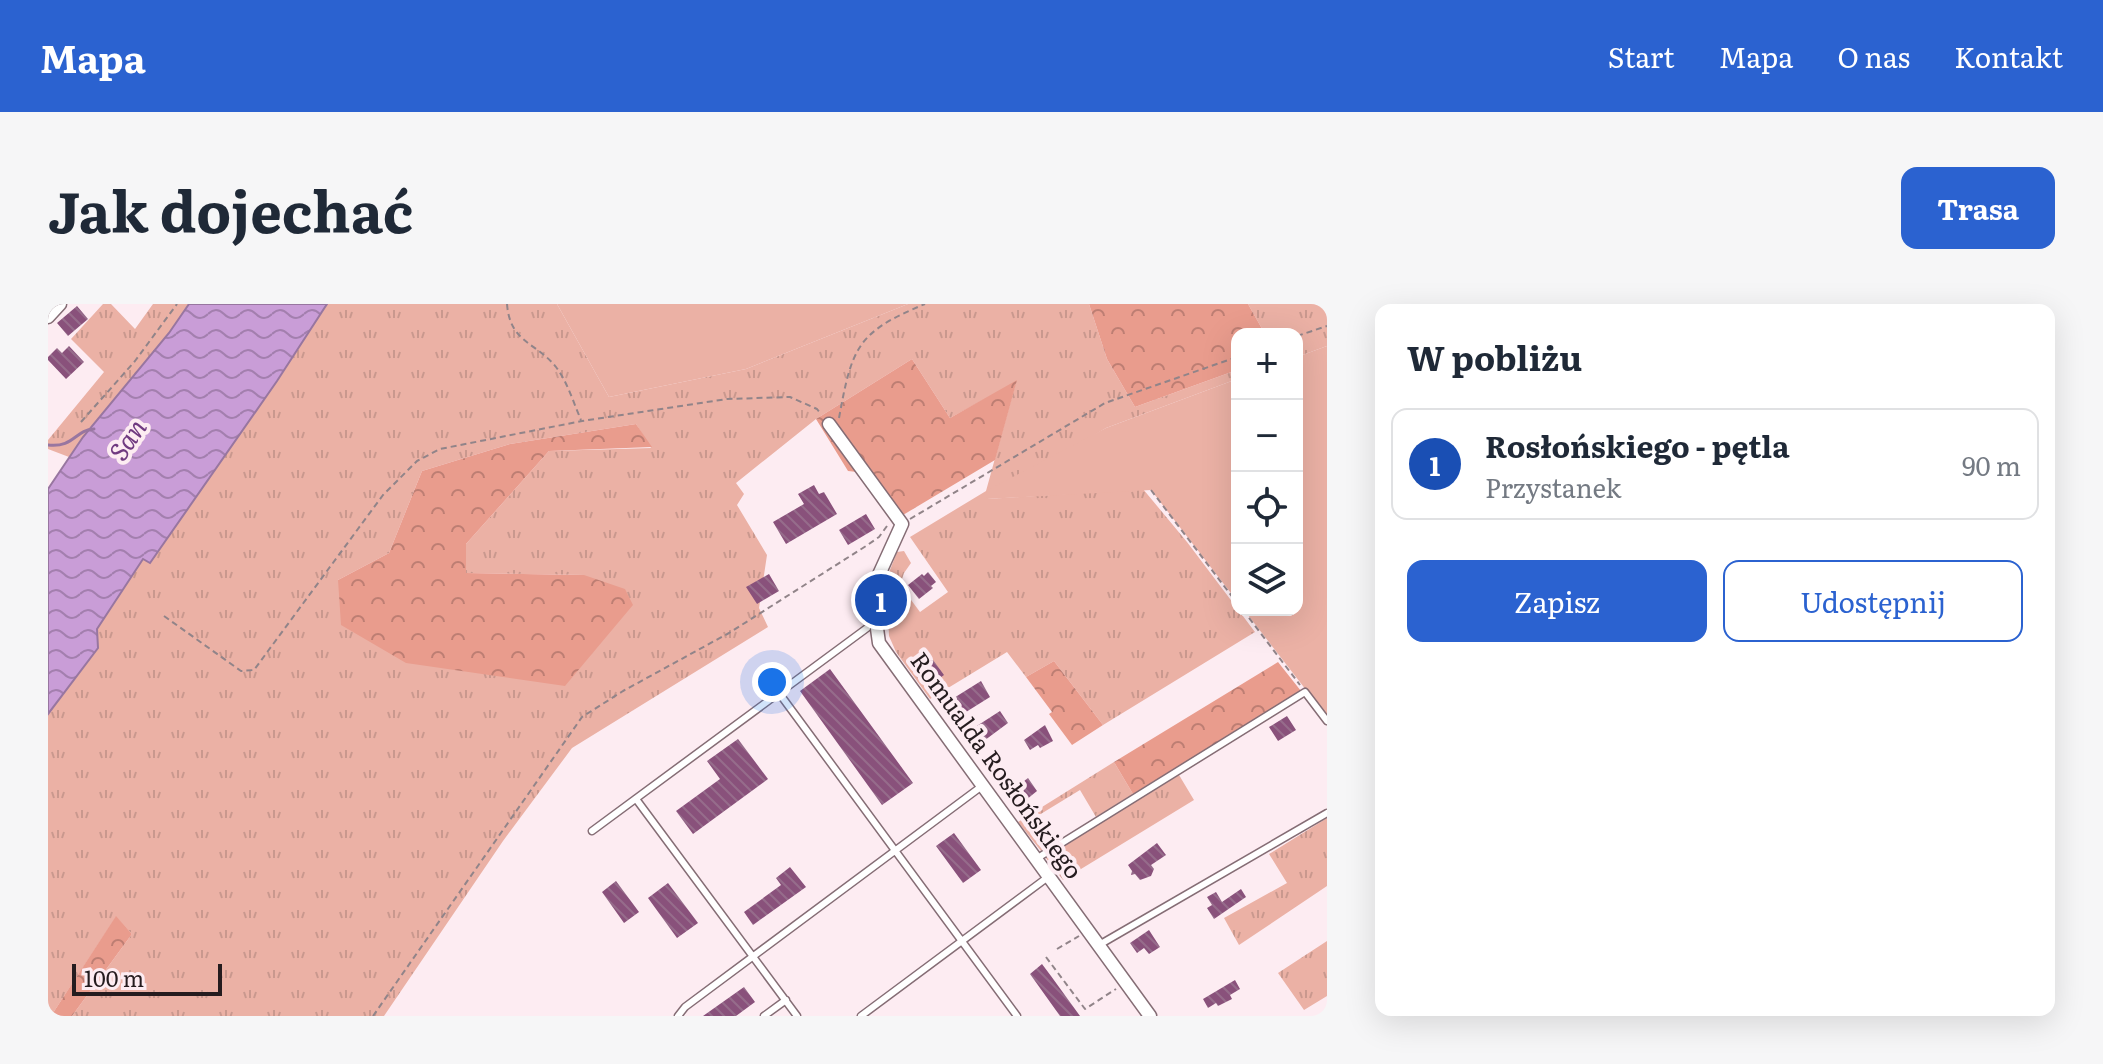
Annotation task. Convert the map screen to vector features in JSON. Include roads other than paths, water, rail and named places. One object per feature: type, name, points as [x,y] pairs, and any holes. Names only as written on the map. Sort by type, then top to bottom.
[{"type":"street","points":[[48,317],[59,305]]},
{"type":"street","name":"Romualda Rosłońskiego","points":[[834,426],[900,521],[877,579],[875,614],[879,643],[1146,1014]]},
{"type":"lane","points":[[592,831],[867,628]]},
{"type":"lane","points":[[1036,859],[1305,692],[1327,721]]},
{"type":"lane","points":[[779,693],[1017,1016]]},
{"type":"lane","points":[[678,1016],[685,1007],[982,786]]},
{"type":"lane","points":[[636,799],[797,1016]]},
{"type":"lane","points":[[1099,945],[1327,813]]},
{"type":"lane","points":[[861,1016],[1049,877]]},
{"type":"lane","points":[[764,1016],[786,1000]]},
{"type":"water","name":"San","points":[[189,304],[327,304],[150,563],[143,559],[97,629],[98,648],[48,714],[48,489],[83,437],[169,333]]},
{"type":"waterway","points":[[48,445],[69,442],[82,432],[94,429]]},
{"type":"place","name":"Rosłońskiego - pętla","points":[[881,600]]}]
